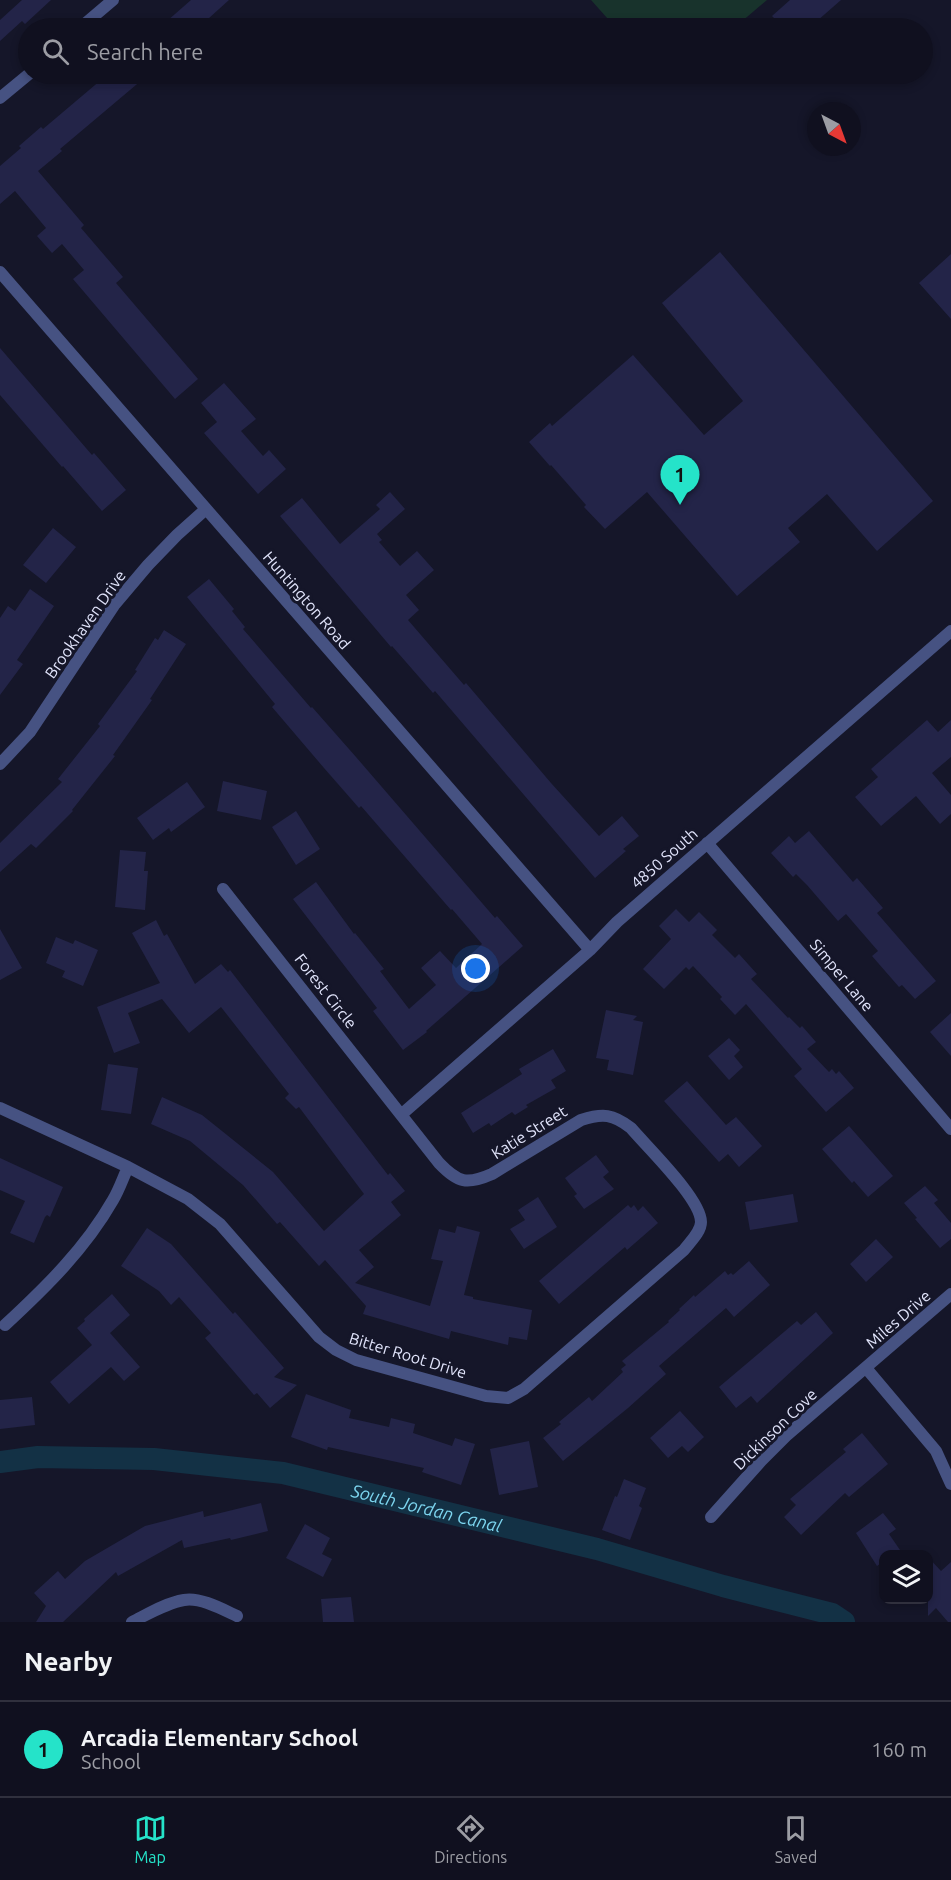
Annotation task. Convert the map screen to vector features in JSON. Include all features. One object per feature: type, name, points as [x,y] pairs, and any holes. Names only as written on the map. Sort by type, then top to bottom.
[{"type":"street","points":[[92,18],[113,0]]},
{"type":"street","points":[[0,99],[18,83]]},
{"type":"street","name":"Huntington Road","points":[[0,272],[590,950]]},
{"type":"street","name":"Brookhaven Drive","points":[[0,764],[30,732],[115,604],[155,557],[206,509]]},
{"type":"street","name":"4850 South","points":[[402,1114],[590,950],[616,922],[951,631]]},
{"type":"street","name":"Simper Lane","points":[[707,843],[951,1129]]},
{"type":"street","name":"Forest Circle","points":[[223,889],[402,1114]]},
{"type":"street","name":"Bitter Root Drive","points":[[0,1108],[128,1167],[188,1199],[220,1224],[319,1336],[336,1350],[356,1360],[486,1396],[508,1398],[524,1389],[684,1250],[701,1225],[699,1210]]},
{"type":"street","name":"Katie Street","points":[[402,1114],[439,1163],[450,1174],[464,1181],[477,1181],[492,1174],[581,1120],[595,1115],[609,1116],[621,1120],[632,1128],[690,1196],[699,1210]]},
{"type":"street","points":[[5,1325],[50,1283],[89,1237],[114,1199],[128,1167]]},
{"type":"street","name":"Miles Drive","points":[[866,1368],[951,1294]]},
{"type":"street","points":[[866,1368],[936,1450],[951,1484]]},
{"type":"street","name":"Dickinson Cove","points":[[711,1517],[786,1436],[866,1368]]},
{"type":"street","points":[[132,1622],[159,1608],[185,1599],[213,1604],[237,1616]]},
{"type":"green space","points":[[591,0],[767,0],[746,18],[607,18]]},
{"type":"building","points":[[22,0],[51,0],[32,18],[18,18],[18,25],[0,41],[0,20]]},
{"type":"building","points":[[191,0],[229,0],[209,18],[170,18]]},
{"type":"building","points":[[790,0],[841,0],[820,18],[774,18],[772,16]]},
{"type":"building","points":[[96,84],[137,84],[60,149],[62,151],[38,171],[84,225],[81,228],[123,277],[116,283],[198,379],[175,399],[73,279],[84,270],[62,244],[52,253],[37,236],[46,228],[15,191],[0,204],[0,166],[41,127],[43,129]]},
{"type":"building","points":[[720,252],[933,501],[877,551],[827,494],[788,528],[800,542],[737,596],[647,492],[605,529],[529,442],[550,423],[552,426],[633,355],[704,435],[743,401],[662,303]]},
{"type":"building","points":[[951,254],[951,319],[919,283]]},
{"type":"building","points":[[0,348],[92,455],[94,453],[126,490],[102,511],[0,395]]},
{"type":"building","points":[[224,383],[256,419],[241,431],[263,456],[269,450],[286,469],[258,494],[204,433],[217,422],[201,403]]},
{"type":"building","points":[[390,492],[405,509],[377,534],[382,540],[379,542],[400,566],[417,551],[434,570],[406,595],[419,610],[408,620],[599,836],[622,816],[639,836],[623,849],[626,851],[595,878],[435,691],[433,693],[391,647],[280,516],[302,498],[340,544],[380,509],[376,505]]},
{"type":"building","points":[[53,528],[76,547],[46,583],[23,565]]},
{"type":"building","points":[[209,579],[234,609],[232,611],[245,627],[243,629],[495,918],[497,916],[523,946],[427,1032],[403,1050],[373,1011],[377,1008],[293,899],[316,882],[354,934],[384,969],[380,971],[409,1009],[436,985],[421,968],[440,951],[456,968],[482,944],[361,806],[359,808],[272,707],[275,704],[187,597]]},
{"type":"building","points":[[30,589],[54,606],[17,660],[23,664],[0,695],[0,618],[8,606],[15,611]]},
{"type":"building","points":[[164,630],[186,644],[150,699],[152,700],[113,755],[115,756],[73,811],[36,848],[31,844],[0,872],[0,843],[62,782],[58,779],[100,726],[98,724],[137,671],[135,670],[155,638],[158,640]]},
{"type":"building","points":[[927,720],[938,732],[951,720],[951,757],[932,773],[951,795],[951,814],[940,824],[916,796],[881,826],[855,797],[878,777],[871,769]]},
{"type":"building","points":[[223,781],[267,791],[261,820],[217,811]]},
{"type":"building","points":[[187,782],[205,807],[171,832],[169,828],[153,840],[137,818]]},
{"type":"building","points":[[296,811],[320,849],[296,865],[272,827]]},
{"type":"building","points":[[809,831],[853,882],[857,878],[883,908],[877,913],[936,981],[915,999],[902,985],[899,987],[872,956],[878,951],[846,914],[838,921],[807,885],[796,874],[793,877],[771,853],[789,836],[795,843]]},
{"type":"building","points":[[120,850],[146,852],[144,871],[148,871],[145,910],[115,907]]},
{"type":"building","points":[[676,909],[689,922],[699,912],[717,930],[712,935],[735,958],[739,954],[757,974],[751,979],[788,1018],[800,1028],[802,1026],[816,1042],[807,1049],[829,1072],[832,1069],[836,1074],[839,1071],[854,1088],[826,1112],[794,1076],[802,1069],[746,1004],[735,1015],[720,999],[722,997],[693,966],[689,970],[686,967],[664,989],[643,969],[671,939],[659,926]]},
{"type":"building","points":[[156,920],[164,936],[167,934],[195,984],[221,964],[228,972],[230,970],[388,1175],[390,1173],[405,1191],[391,1202],[401,1215],[359,1250],[374,1267],[355,1283],[430,1306],[443,1261],[431,1259],[439,1229],[455,1233],[457,1226],[480,1232],[464,1295],[473,1297],[473,1299],[532,1310],[527,1340],[509,1337],[508,1345],[451,1331],[449,1339],[363,1314],[366,1306],[325,1260],[319,1266],[280,1222],[277,1224],[243,1185],[190,1141],[151,1124],[162,1097],[202,1115],[273,1172],[324,1231],[364,1194],[299,1107],[296,1109],[285,1098],[289,1094],[221,1007],[189,1033],[162,999],[128,1013],[140,1043],[114,1053],[97,1007],[160,983],[132,933]]},
{"type":"building","points":[[0,929],[22,968],[0,980]]},
{"type":"building","points":[[56,937],[73,944],[75,940],[98,950],[83,986],[62,977],[65,971],[46,963]]},
{"type":"building","points":[[606,1010],[637,1016],[633,1020],[643,1022],[633,1075],[607,1070],[609,1060],[596,1058]]},
{"type":"building","points":[[951,1013],[951,1056],[930,1032]]},
{"type":"building","points":[[729,1038],[740,1050],[734,1056],[743,1067],[729,1080],[708,1056]]},
{"type":"building","points":[[553,1049],[566,1071],[551,1080],[556,1088],[526,1105],[528,1107],[515,1115],[512,1112],[491,1126],[489,1123],[473,1133],[461,1113],[522,1074],[519,1069]]},
{"type":"building","points":[[108,1064],[138,1068],[131,1114],[101,1110]]},
{"type":"building","points":[[687,1081],[726,1125],[736,1117],[762,1146],[739,1167],[728,1154],[719,1162],[664,1101]]},
{"type":"building","points":[[849,1126],[893,1176],[868,1197],[854,1181],[852,1183],[822,1149]]},
{"type":"building","points":[[596,1155],[609,1172],[603,1177],[614,1189],[584,1209],[574,1196],[577,1194],[565,1178]]},
{"type":"building","points":[[0,1158],[63,1187],[50,1217],[47,1215],[45,1217],[34,1243],[10,1233],[25,1201],[0,1190]]},
{"type":"building","points":[[925,1186],[938,1200],[934,1203],[951,1223],[951,1239],[940,1248],[904,1203]]},
{"type":"building","points":[[793,1194],[798,1222],[750,1230],[745,1202]]},
{"type":"building","points":[[538,1197],[557,1227],[524,1249],[510,1229],[525,1220],[518,1210]]},
{"type":"building","points":[[628,1205],[631,1208],[634,1205],[638,1211],[643,1206],[658,1223],[627,1250],[625,1247],[559,1304],[539,1281]]},
{"type":"building","points":[[147,1228],[171,1244],[284,1368],[274,1377],[297,1385],[270,1408],[257,1393],[254,1395],[205,1338],[211,1333],[179,1297],[171,1305],[159,1291],[121,1266]]},
{"type":"building","points":[[876,1239],[893,1257],[866,1282],[850,1264]]},
{"type":"building","points":[[749,1261],[770,1285],[734,1317],[726,1308],[659,1366],[666,1374],[563,1461],[543,1438],[589,1397],[592,1401],[623,1372],[621,1369],[626,1365],[622,1361],[669,1322],[694,1295],[695,1297],[725,1271],[728,1275],[731,1273],[733,1275]]},
{"type":"building","points":[[112,1294],[130,1315],[110,1333],[140,1367],[124,1381],[111,1367],[69,1404],[50,1382],[92,1345],[77,1328]]},
{"type":"building","points":[[816,1312],[833,1333],[757,1403],[751,1396],[736,1408],[719,1387],[797,1321],[801,1325]]},
{"type":"building","points":[[306,1394],[351,1410],[349,1418],[389,1427],[391,1418],[415,1424],[413,1433],[452,1446],[455,1438],[475,1444],[461,1485],[422,1472],[424,1468],[328,1447],[327,1450],[291,1437]]},
{"type":"building","points":[[32,1397],[35,1425],[0,1429],[0,1400]]},
{"type":"building","points":[[680,1411],[704,1437],[688,1452],[682,1446],[668,1458],[650,1438]]},
{"type":"building","points":[[862,1433],[888,1464],[849,1497],[845,1493],[801,1535],[784,1517],[796,1505],[790,1499],[846,1452],[843,1449]]},
{"type":"building","points":[[529,1441],[538,1487],[499,1495],[490,1449]]},
{"type":"building","points":[[624,1479],[646,1488],[639,1506],[642,1508],[630,1540],[602,1530]]},
{"type":"building","points":[[261,1503],[268,1531],[184,1548],[182,1540],[118,1576],[116,1572],[63,1622],[36,1622],[46,1606],[34,1593],[58,1571],[65,1579],[85,1561],[145,1526],[203,1511],[204,1517]]},
{"type":"building","points":[[883,1513],[896,1529],[889,1534],[900,1550],[879,1550],[879,1565],[877,1566],[856,1533]]},
{"type":"building","points":[[305,1524],[330,1538],[322,1554],[332,1559],[323,1577],[286,1558]]},
{"type":"building","points":[[933,1562],[941,1571],[951,1562],[951,1622],[948,1622],[936,1608],[928,1616],[928,1604],[933,1604]]},
{"type":"building","points":[[351,1597],[354,1622],[323,1622],[321,1599]]},
{"type":"waterway","name":"South Jordan Canal","points":[[0,1462],[38,1457],[154,1459],[283,1473],[597,1549],[723,1586],[832,1614],[844,1622]]},
{"type":"place","name":"Arcadia Elementary School","points":[[680,505]]}]
